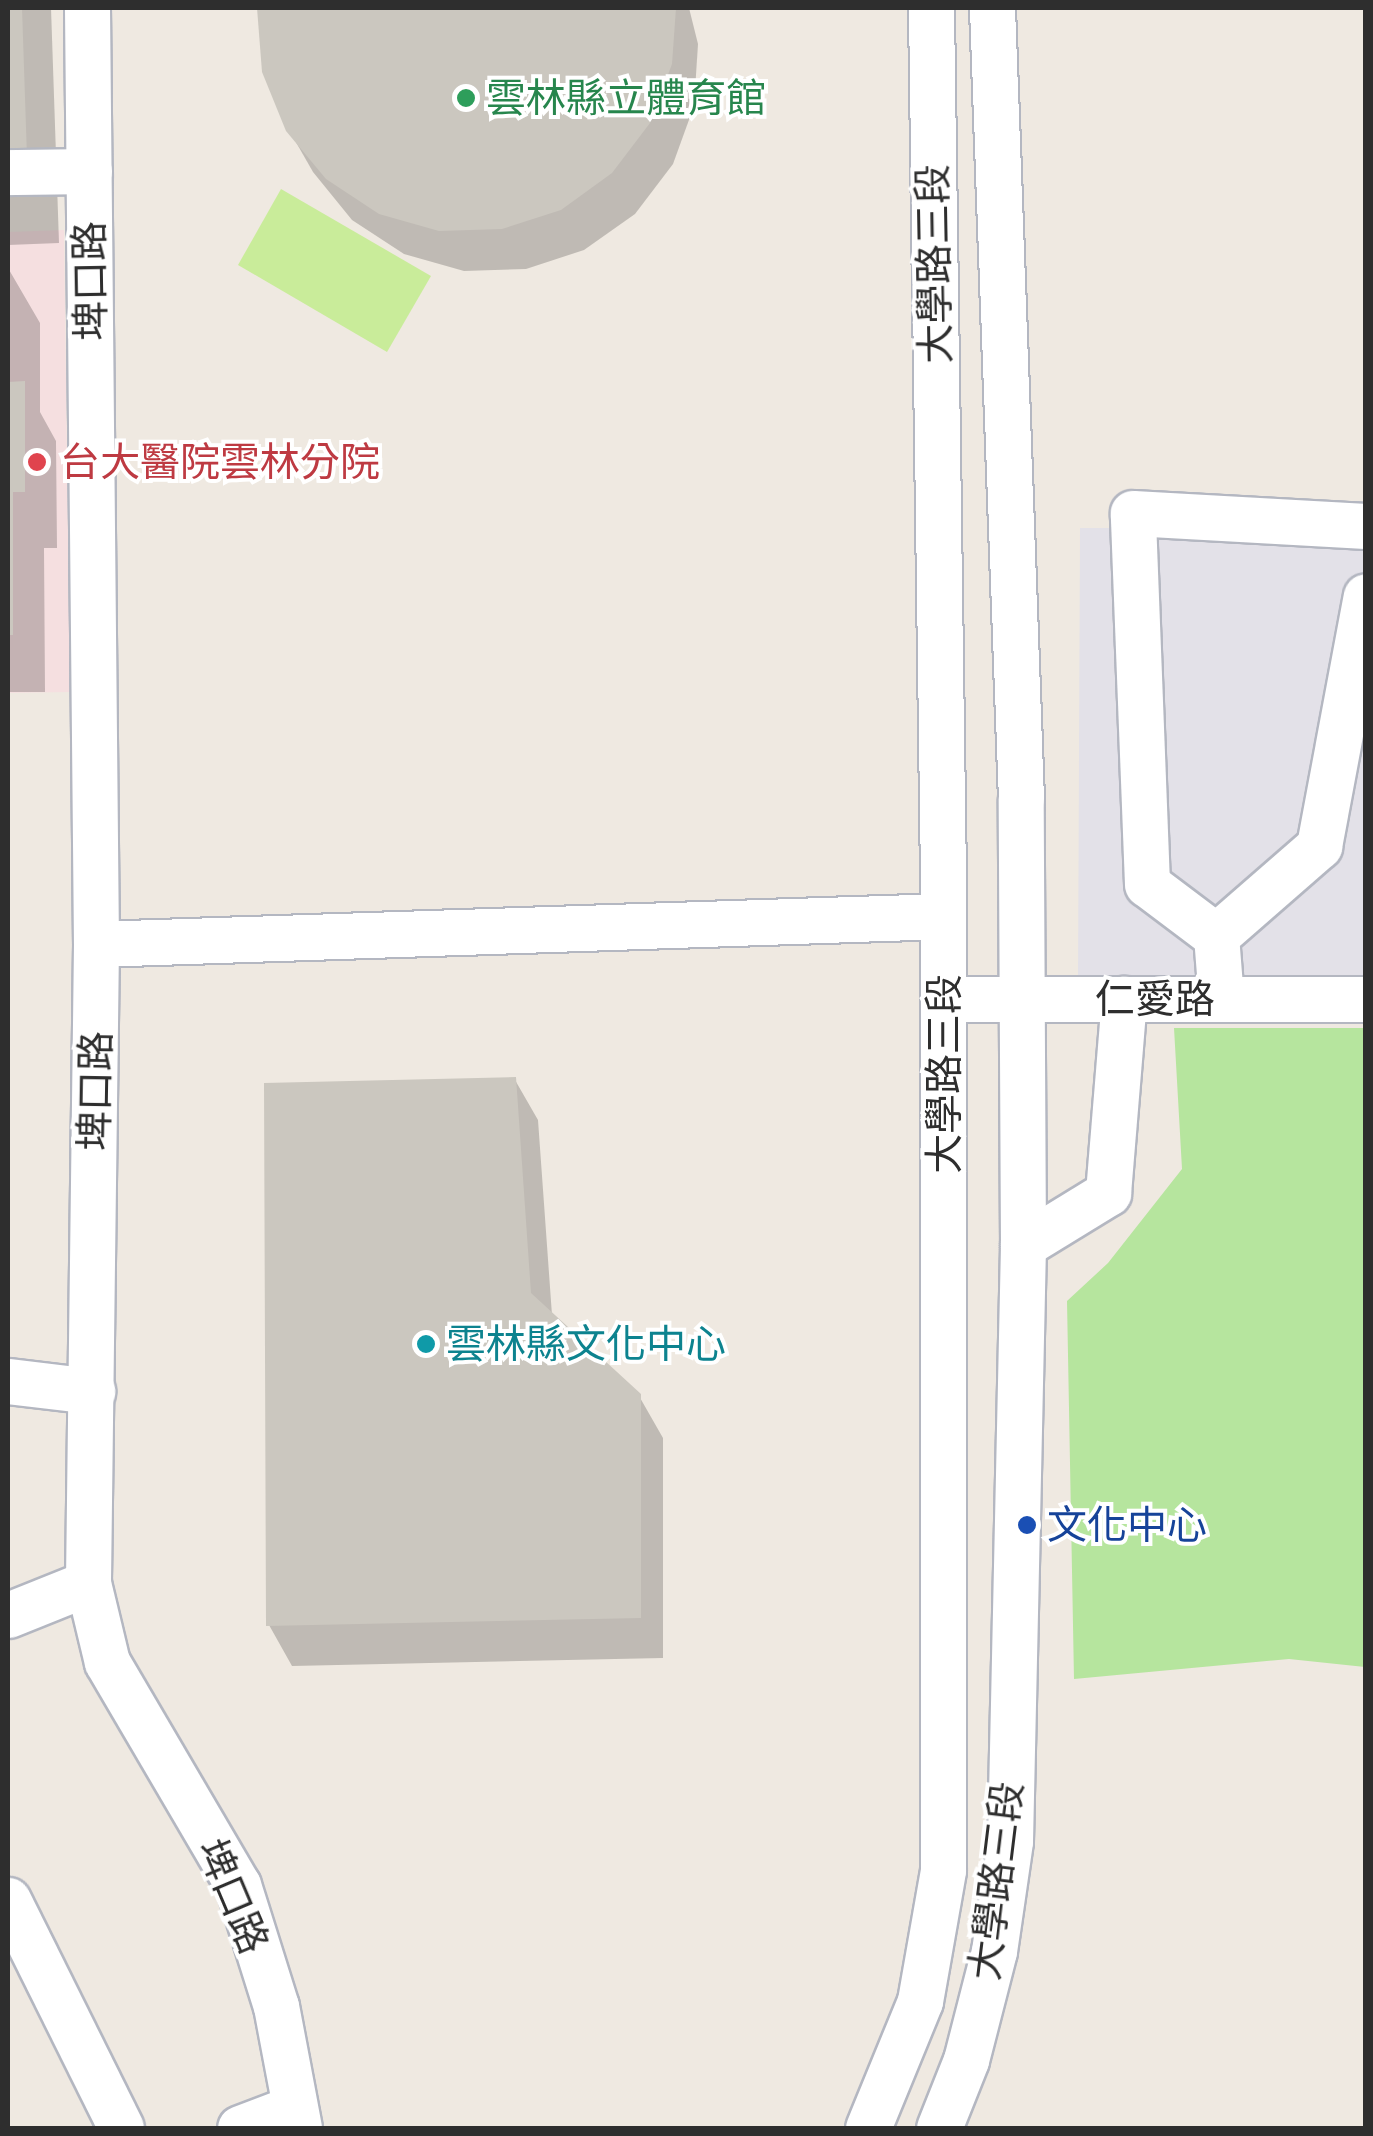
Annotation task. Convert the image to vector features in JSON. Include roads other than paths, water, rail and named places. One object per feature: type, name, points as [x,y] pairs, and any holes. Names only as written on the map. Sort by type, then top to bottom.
[{"type":"street","name":"埤口路","points":[[87,8],[96,944],[88,1583],[108,1662],[238,1885],[276,2006],[296,2118]]},
{"type":"street","name":"大學路三段","points":[[868,2128],[920,2000],[943,1870],[944,998],[930,8]]},
{"type":"street","name":"大學路三段","points":[[938,2128],[966,2060],[994,1951],[1010,1841],[1023,1245],[1021,798],[992,8]]},
{"type":"street","points":[[8,172],[90,171]]},
{"type":"street","points":[[1222,999],[1216,936],[1147,884],[1133,514],[1366,526]]},
{"type":"street","points":[[1216,936],[1320,846],[1366,596]]},
{"type":"street","points":[[96,944],[943,916]]},
{"type":"street","name":"仁愛路","points":[[944,998],[1366,999]]},
{"type":"street","points":[[1023,1245],[1108,1194],[1124,999]]},
{"type":"street","points":[[8,1381],[92,1392]]},
{"type":"street","points":[[8,1615],[88,1583]]},
{"type":"street","points":[[8,1900],[121,2128]]},
{"type":"street","points":[[240,2128],[296,2118]]},
{"type":"place","name":"雲林縣立體育館","points":[[466,98]]},
{"type":"place","name":"台大醫院雲林分院","points":[[37,462]]},
{"type":"place","name":"雲林縣文化中心","points":[[426,1344]]},
{"type":"place","name":"文化中心","points":[[1027,1525]]}]
